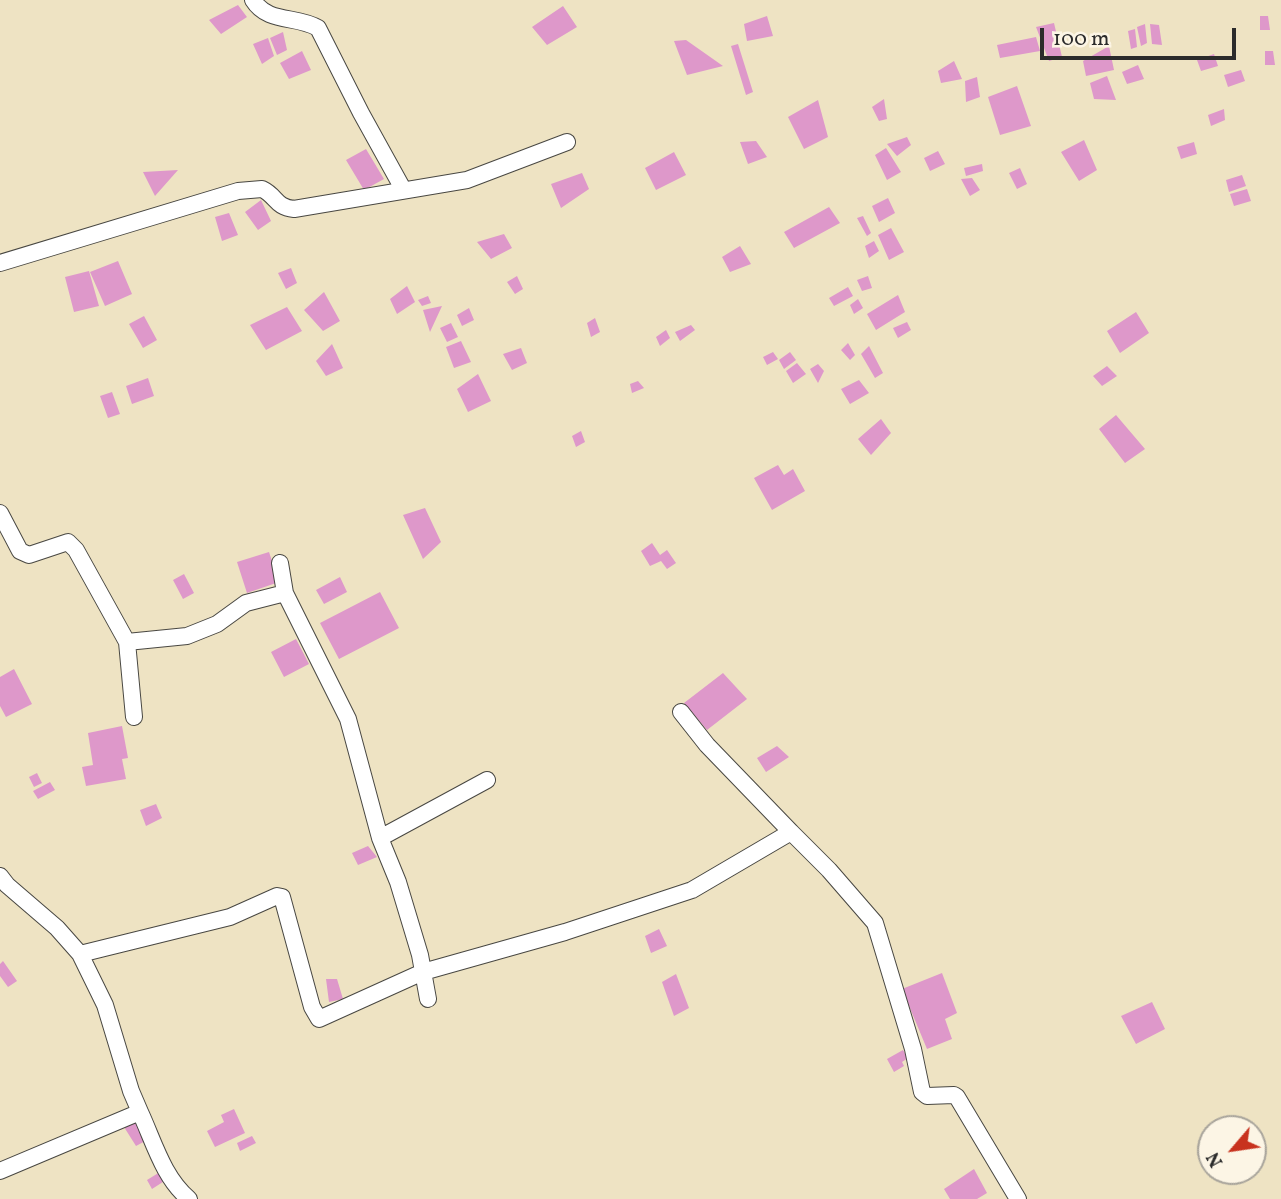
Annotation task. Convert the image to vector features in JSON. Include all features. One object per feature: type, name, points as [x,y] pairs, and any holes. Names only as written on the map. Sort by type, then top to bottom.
[{"type":"street","points":[[253,0],[264,13],[294,22],[309,22],[318,27],[403,189]]},
{"type":"street","points":[[0,263],[237,191],[262,189],[284,208],[294,208],[467,180],[567,142]]},
{"type":"street","points":[[0,513],[24,554],[29,555],[68,542],[76,550],[127,642],[134,717]]},
{"type":"street","points":[[280,563],[285,593],[348,719],[380,838],[398,882],[428,999]]},
{"type":"street","points":[[127,642],[187,636],[217,624],[246,603],[285,593]]},
{"type":"street","points":[[681,712],[707,745],[875,923],[924,1095],[957,1097],[1018,1199]]},
{"type":"street","points":[[380,838],[487,780]]},
{"type":"street","points":[[80,954],[230,917],[277,896],[282,897],[312,1007],[319,1020],[423,972],[565,932],[692,890],[791,832]]},
{"type":"street","points":[[0,876],[7,886],[57,928],[80,954],[105,1005],[131,1091],[165,1170],[179,1191],[189,1199]]},
{"type":"street","points":[[0,1171],[140,1112]]},
{"type":"building","points":[[238,5],[247,17],[221,34],[209,20]]},
{"type":"building","points":[[563,6],[577,27],[547,45],[532,27]]},
{"type":"building","points":[[767,16],[773,36],[747,41],[744,24]]},
{"type":"building","points":[[1260,16],[1268,16],[1270,30],[1260,30]]},
{"type":"building","points":[[1054,23],[1062,57],[1049,61],[1036,27]]},
{"type":"building","points":[[1145,24],[1147,43],[1141,46],[1137,27]]},
{"type":"building","points":[[1150,24],[1159,25],[1162,45],[1152,44]]},
{"type":"building","points":[[1135,29],[1137,47],[1131,49],[1128,31]]},
{"type":"building","points":[[283,32],[287,50],[277,55],[270,38]]},
{"type":"building","points":[[1036,37],[1040,51],[1000,58],[997,45]]},
{"type":"building","points":[[268,38],[274,56],[262,64],[253,44]]},
{"type":"building","points":[[686,40],[723,66],[687,75],[674,41]]},
{"type":"building","points":[[738,44],[753,92],[746,95],[731,46]]},
{"type":"building","points":[[1109,46],[1114,70],[1086,76],[1083,61]]},
{"type":"building","points":[[302,51],[311,70],[289,79],[280,63]]},
{"type":"building","points":[[1265,51],[1273,51],[1275,65],[1265,65]]},
{"type":"building","points":[[1214,54],[1218,66],[1201,71],[1197,60]]},
{"type":"building","points":[[954,61],[962,79],[941,83],[938,71]]},
{"type":"building","points":[[1138,65],[1144,79],[1127,84],[1122,72]]},
{"type":"building","points":[[1241,70],[1245,81],[1228,87],[1224,75]]},
{"type":"building","points":[[1107,76],[1116,100],[1094,99],[1090,83]]},
{"type":"building","points":[[977,77],[980,97],[966,102],[965,81]]},
{"type":"building","points":[[1017,86],[1031,126],[1000,135],[988,97]]},
{"type":"building","points":[[884,99],[887,119],[879,121],[872,107]]},
{"type":"building","points":[[818,100],[828,137],[804,149],[788,117]]},
{"type":"building","points":[[1224,109],[1225,120],[1211,126],[1208,115]]},
{"type":"building","points":[[907,137],[911,145],[897,156],[887,144]]},
{"type":"building","points":[[1084,140],[1097,170],[1079,181],[1061,152]]},
{"type":"building","points":[[756,141],[767,157],[748,164],[740,142]]},
{"type":"building","points":[[1194,142],[1197,154],[1181,159],[1177,147]]},
{"type":"building","points":[[886,148],[901,172],[887,180],[875,155]]},
{"type":"building","points":[[366,149],[384,179],[364,190],[346,160]]},
{"type":"building","points":[[938,151],[945,164],[930,171],[924,158]]},
{"type":"building","points":[[674,152],[686,175],[656,190],[645,168]]},
{"type":"building","points":[[982,164],[983,171],[966,176],[964,168]]},
{"type":"building","points":[[1020,168],[1027,184],[1017,189],[1009,173]]},
{"type":"building","points":[[178,170],[155,196],[143,172]]},
{"type":"building","points":[[582,173],[589,189],[561,208],[551,184]]},
{"type":"building","points":[[1242,175],[1246,186],[1229,192],[1226,180]]},
{"type":"building","points":[[972,178],[980,190],[970,196],[961,179]]},
{"type":"building","points":[[1247,189],[1251,201],[1234,206],[1230,194]]},
{"type":"building","points":[[888,198],[895,213],[879,222],[872,206]]},
{"type":"building","points":[[261,200],[271,221],[258,230],[245,212]]},
{"type":"building","points":[[829,207],[840,223],[794,248],[784,232]]},
{"type":"building","points":[[229,213],[238,235],[222,241],[215,217]]},
{"type":"building","points":[[863,216],[871,233],[867,236],[857,218]]},
{"type":"building","points":[[891,228],[904,252],[889,260],[878,235]]},
{"type":"building","points":[[504,234],[512,248],[491,259],[477,242]]},
{"type":"building","points":[[874,241],[879,251],[869,258],[865,246]]},
{"type":"building","points":[[740,246],[751,264],[730,272],[722,257]]},
{"type":"building","points":[[118,261],[132,294],[105,306],[90,272]]},
{"type":"building","points":[[291,268],[297,283],[286,289],[278,273]]},
{"type":"building","points":[[89,271],[99,306],[74,312],[65,277]]},
{"type":"building","points":[[517,276],[523,289],[515,294],[507,282]]},
{"type":"building","points":[[868,276],[872,288],[862,291],[857,280]]},
{"type":"building","points":[[407,286],[415,302],[397,314],[390,299]]},
{"type":"building","points":[[848,287],[853,296],[834,306],[829,298]]},
{"type":"building","points":[[324,292],[340,321],[323,331],[304,310]]},
{"type":"building","points":[[898,295],[905,312],[876,330],[867,314]]},
{"type":"building","points":[[428,296],[431,303],[422,306],[418,300]]},
{"type":"building","points":[[858,299],[863,308],[854,314],[850,305]]},
{"type":"building","points":[[442,306],[430,332],[423,310]]},
{"type":"building","points":[[287,307],[302,331],[266,350],[250,325]]},
{"type":"building","points":[[469,308],[474,320],[462,326],[457,315]]},
{"type":"building","points":[[1136,312],[1149,333],[1120,353],[1107,331]]},
{"type":"building","points":[[144,316],[157,340],[143,348],[129,324]]},
{"type":"building","points":[[595,318],[600,332],[591,337],[587,323]]},
{"type":"building","points":[[907,322],[911,330],[898,338],[893,328]]},
{"type":"building","points":[[451,323],[458,337],[447,342],[440,328]]},
{"type":"building","points":[[691,325],[695,330],[680,341],[675,332]]},
{"type":"building","points":[[666,330],[670,338],[660,346],[656,337]]},
{"type":"building","points":[[461,341],[471,362],[454,368],[446,347]]},
{"type":"building","points":[[848,343],[855,355],[850,360],[841,350]]},
{"type":"building","points":[[332,344],[343,368],[326,376],[316,361]]},
{"type":"building","points":[[869,346],[883,373],[875,378],[861,354]]},
{"type":"building","points":[[521,348],[527,363],[512,370],[503,354]]},
{"type":"building","points":[[773,352],[778,359],[767,365],[763,357]]},
{"type":"building","points":[[790,352],[796,360],[784,369],[779,360]]},
{"type":"building","points":[[797,363],[806,374],[793,383],[786,371]]},
{"type":"building","points":[[818,364],[824,371],[818,383],[810,369]]},
{"type":"building","points":[[1107,366],[1117,376],[1102,386],[1093,376]]},
{"type":"building","points":[[478,374],[491,401],[468,412],[457,389]]},
{"type":"building","points":[[148,378],[154,396],[132,404],[126,386]]},
{"type":"building","points":[[859,380],[869,393],[850,404],[841,389]]},
{"type":"building","points":[[638,381],[644,388],[632,393],[630,384]]},
{"type":"building","points":[[112,392],[120,414],[108,418],[100,396]]},
{"type":"building","points":[[1116,415],[1145,449],[1125,463],[1099,429]]},
{"type":"building","points":[[881,419],[891,433],[871,455],[858,439]]},
{"type":"building","points":[[581,431],[585,442],[576,447],[572,436]]},
{"type":"building","points":[[778,465],[784,475],[793,469],[805,491],[772,510],[754,478]]},
{"type":"building","points":[[425,508],[441,542],[423,559],[403,515]]},
{"type":"building","points":[[652,543],[660,555],[667,550],[676,563],[667,569],[661,561],[650,566],[641,551]]},
{"type":"building","points":[[269,552],[279,582],[247,593],[237,562]]},
{"type":"building","points":[[184,574],[194,593],[183,599],[173,580]]},
{"type":"building","points":[[340,577],[347,592],[324,604],[316,590]]},
{"type":"building","points":[[380,592],[399,628],[339,659],[320,623]]},
{"type":"building","points":[[296,639],[309,664],[284,677],[271,652]]},
{"type":"building","points":[[14,669],[32,704],[6,717],[0,706],[0,677]]},
{"type":"building","points":[[723,673],[747,699],[707,730],[684,703]]},
{"type":"building","points":[[122,726],[128,758],[122,759],[126,779],[86,786],[82,767],[93,765],[88,733]]},
{"type":"building","points":[[777,746],[789,757],[766,772],[757,758]]},
{"type":"building","points":[[37,773],[42,783],[34,787],[29,777]]},
{"type":"building","points":[[50,782],[55,790],[38,799],[33,791]]},
{"type":"building","points":[[156,804],[162,818],[146,826],[140,810]]},
{"type":"building","points":[[368,846],[377,857],[358,865],[352,853]]},
{"type":"building","points":[[659,929],[667,946],[651,953],[645,936]]},
{"type":"building","points":[[3,961],[17,981],[8,987],[0,976],[0,964]]},
{"type":"building","points":[[942,973],[957,1013],[945,1019],[952,1039],[927,1049],[902,989]]},
{"type":"building","points":[[676,974],[689,1008],[674,1016],[662,982]]},
{"type":"building","points":[[326,979],[337,979],[343,999],[329,1002]]},
{"type":"building","points":[[1152,1002],[1165,1029],[1136,1044],[1121,1016]]},
{"type":"building","points":[[903,1050],[908,1058],[902,1062],[904,1066],[894,1072],[887,1059]]},
{"type":"building","points":[[234,1109],[245,1133],[215,1147],[207,1131],[224,1122],[221,1115]]},
{"type":"building","points":[[136,1119],[149,1139],[136,1146],[124,1127]]},
{"type":"building","points":[[252,1136],[256,1143],[240,1151],[237,1143]]},
{"type":"building","points":[[974,1169],[987,1193],[977,1199],[950,1199],[944,1189]]},
{"type":"building","points":[[160,1172],[166,1180],[152,1189],[147,1180]]}]
